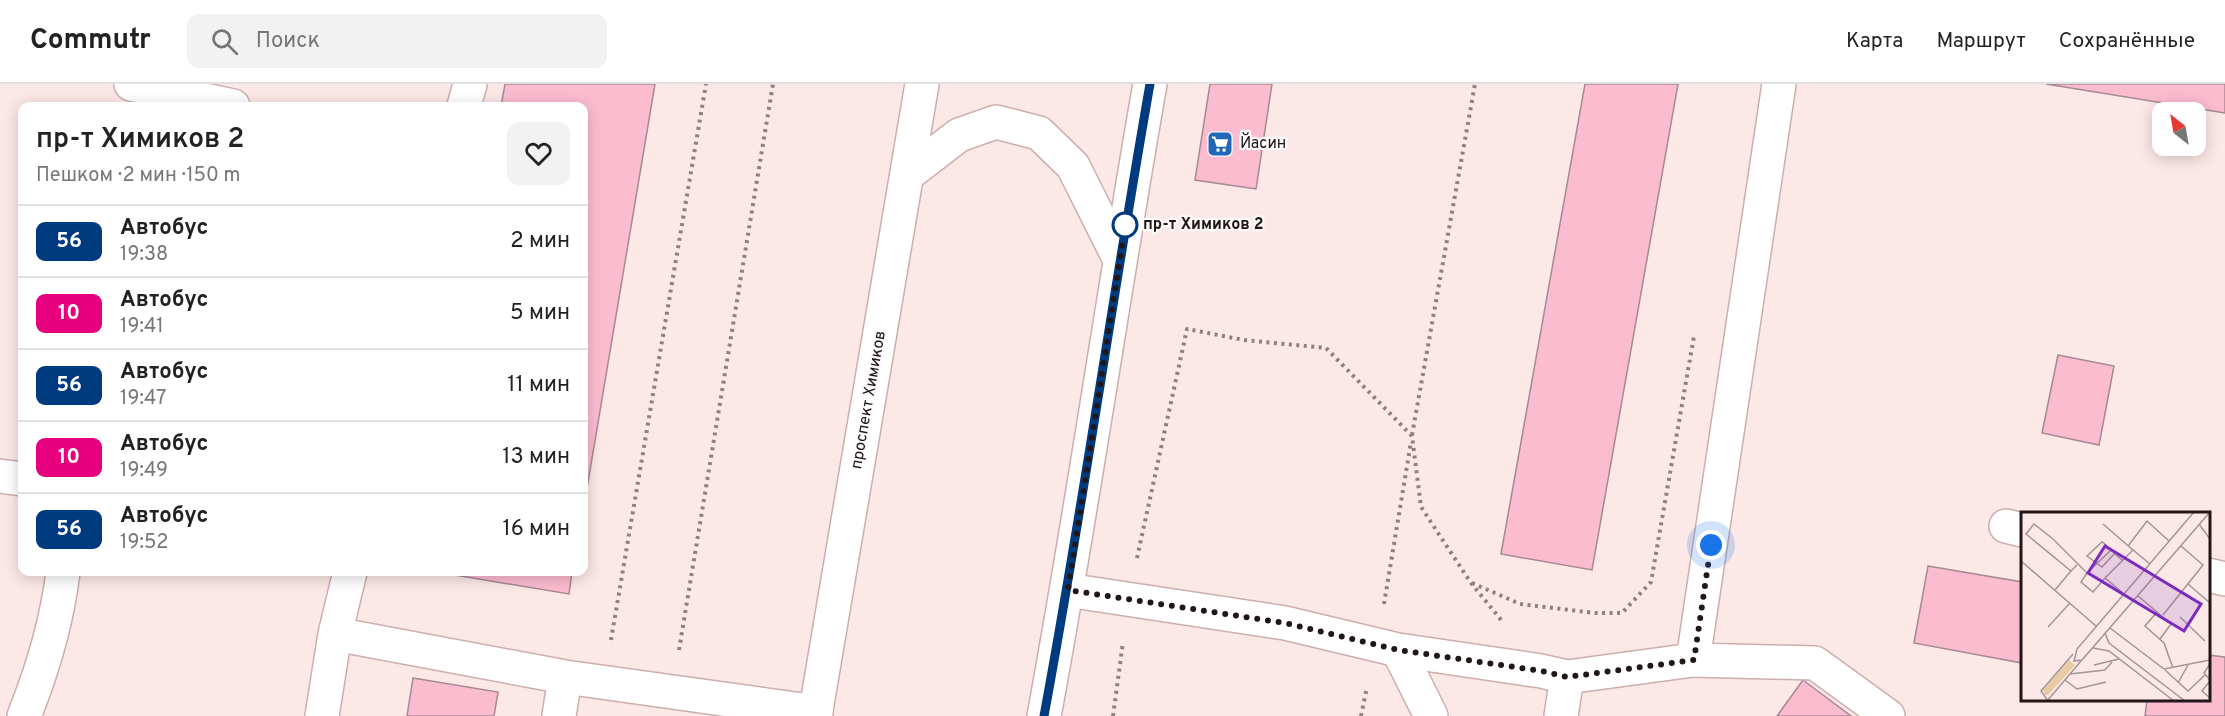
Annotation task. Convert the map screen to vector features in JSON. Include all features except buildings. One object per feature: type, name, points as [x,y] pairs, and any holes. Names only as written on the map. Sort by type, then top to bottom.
[{"type":"main road","points":[[465,102],[470,84]]},
{"type":"main road","name":"проспект Химиков","points":[[815,714],[922,84]]},
{"type":"main road","points":[[1044,716],[1068,590],[1119,258],[1150,84]]},
{"type":"main road","points":[[1694,660],[1779,84]]},
{"type":"main road","points":[[137,92],[206,102]]},
{"type":"main road","points":[[907,176],[959,135],[996,122],[1039,133],[1073,166],[1119,258]]},
{"type":"main road","points":[[0,476],[18,478]]},
{"type":"main road","points":[[2210,575],[2225,579]]},
{"type":"main road","points":[[24,716],[38,682],[59,606],[63,576]]},
{"type":"main road","points":[[322,716],[335,634],[349,576]]},
{"type":"main road","points":[[1068,590],[1128,601],[1285,623],[1387,647],[1554,674],[1694,660],[1815,663],[1888,716]]},
{"type":"main road","points":[[335,634],[565,677],[815,714]]},
{"type":"main road","points":[[1387,647],[1431,716]]},
{"type":"main road","points":[[1554,674],[1561,716]]},
{"type":"main road","points":[[560,716],[565,677]]},
{"type":"path","points":[[603,682],[706,84]]},
{"type":"path","points":[[672,692],[773,84]]},
{"type":"path","points":[[1361,716],[1387,647],[1390,573],[1475,84]]},
{"type":"path","points":[[1113,716],[1128,601],[1187,329],[1244,340],[1326,348],[1412,436],[1421,507],[1471,583],[1554,674]]},
{"type":"path","points":[[1471,583],[1520,604],[1595,613],[1622,613],[1651,582],[1695,333]]},
{"type":"bus line","name":"56","points":[[1044,716],[1068,590],[1119,258],[1150,84]]},
{"type":"place","name":"Йасин","points":[[1220,144]]},
{"type":"place","name":"пр-т Химиков 2","points":[[1125,225]]},
{"type":"route","points":[[1125,225],[1127,214],[1068,590],[1128,601],[1285,623],[1398,650],[1542,671],[1567,677],[1694,660],[1711,545]]}]
